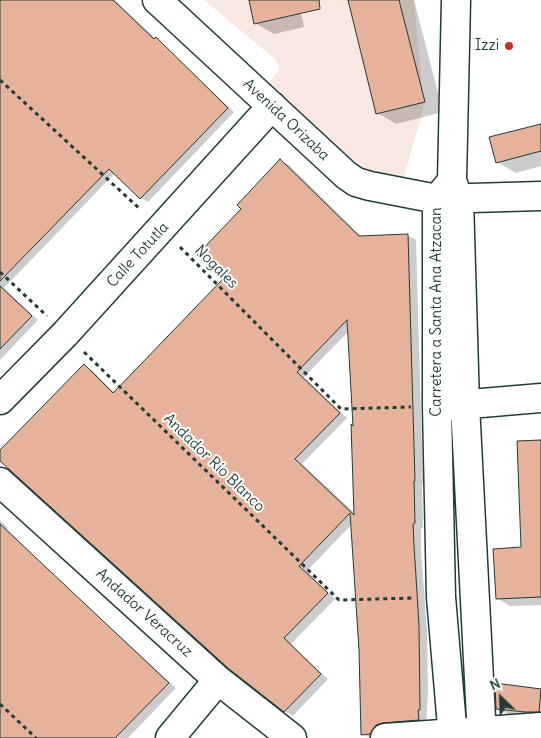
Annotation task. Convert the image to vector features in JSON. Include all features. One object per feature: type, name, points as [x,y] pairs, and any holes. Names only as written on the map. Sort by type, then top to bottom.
[{"type":"street","name":"Avenida Orizaba","points":[[157,0],[346,175],[356,182],[370,186],[450,193],[541,196]]},
{"type":"street","points":[[450,193],[456,0]]},
{"type":"street","name":"Calle Totutla","points":[[0,400],[65,334],[272,106]]},
{"type":"street","name":"Carretera a Santa Ana Atzacan","points":[[450,193],[465,404],[482,734]]},
{"type":"street","name":"Carretera a Santa Ana Atzacan","points":[[450,193],[437,407],[442,597],[453,736]]},
{"type":"street","points":[[437,407],[541,398]]},
{"type":"street","name":"Andador Veracruz","points":[[0,482],[218,680],[292,738]]},
{"type":"street","points":[[170,738],[218,680]]},
{"type":"street","points":[[385,738],[482,734],[541,727]]},
{"type":"path","name":"Nogales","points":[[0,80],[162,229],[341,409],[437,407]]},
{"type":"path","name":"Andador Río Blanco","points":[[0,272],[339,600],[442,597]]},
{"type":"path","points":[[0,704],[36,738]]},
{"type":"shaded area","points":[[204,0],[414,0],[424,107],[403,180],[365,176],[269,83],[279,70],[276,60]]},
{"type":"building","points":[[0,0],[113,0],[154,39],[156,37],[228,108],[140,199],[109,169],[0,281]]},
{"type":"building","points":[[249,0],[319,0],[320,9],[254,24]]},
{"type":"building","points":[[348,0],[399,0],[425,102],[376,114]]},
{"type":"building","points":[[541,124],[541,151],[496,163],[489,137]]},
{"type":"building","points":[[280,159],[359,236],[408,234],[415,481],[415,523],[413,524],[419,625],[419,720],[383,723],[376,725],[370,734],[361,735],[359,650],[350,513],[299,566],[328,593],[284,638],[321,674],[284,712],[228,668],[0,461],[0,450],[84,364],[113,393],[222,280],[197,255],[241,209],[237,205]],"holes":[[[347,320],[353,426],[351,424],[354,515],[295,459],[340,413],[297,372]]]},
{"type":"building","points":[[0,286],[32,316],[0,349]]},
{"type":"building","points":[[541,440],[541,597],[496,599],[493,549],[521,547],[517,441]]},
{"type":"building","points":[[0,524],[169,683],[115,738],[0,738]]},
{"type":"building","points":[[495,683],[541,689],[539,712],[496,709]]},
{"type":"place","name":"Izzi","points":[[509,46]]}]
